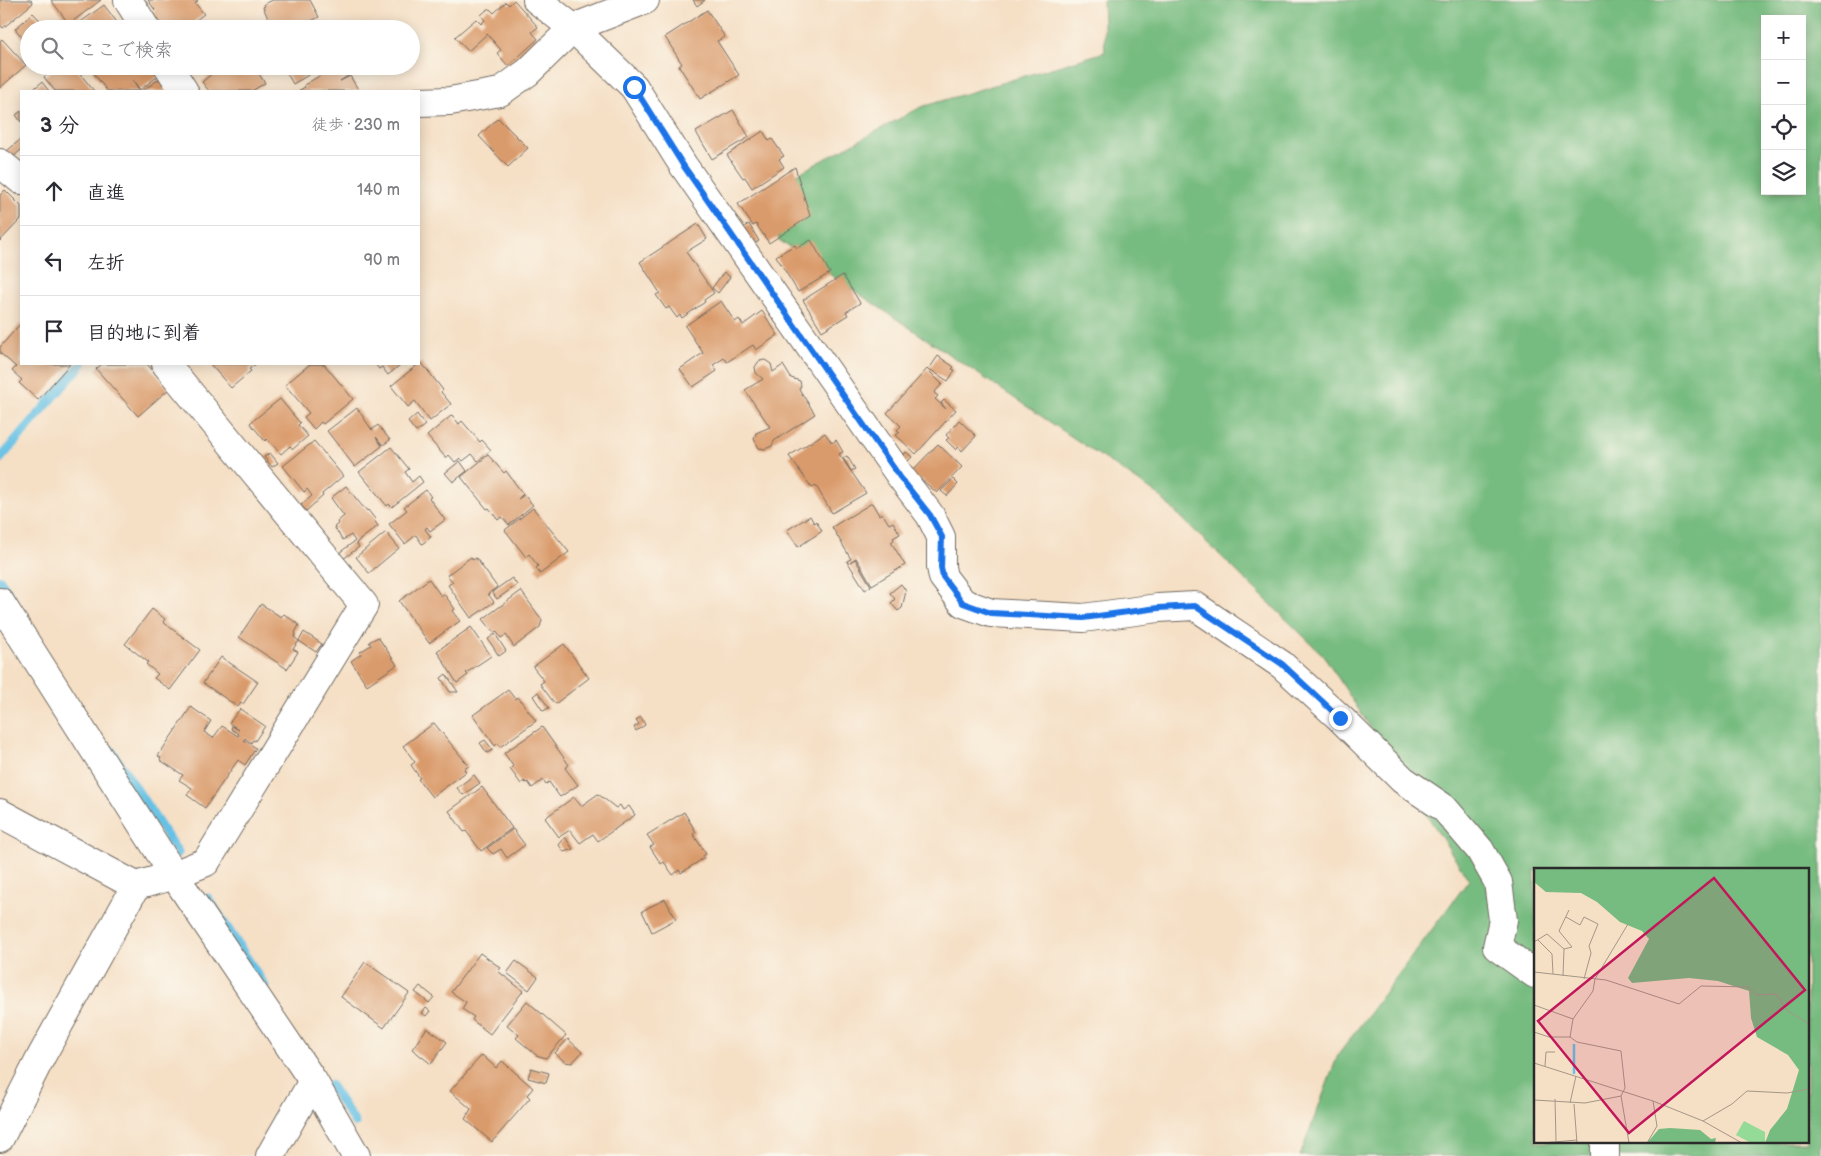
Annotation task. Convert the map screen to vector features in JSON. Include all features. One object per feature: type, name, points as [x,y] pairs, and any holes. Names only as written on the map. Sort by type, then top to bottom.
[{"type":"street","points":[[128,0],[140,20]]},
{"type":"street","points":[[537,0],[573,28],[634,87],[683,165],[900,477],[930,515],[942,537],[941,567],[943,577],[963,603],[991,613],[1083,618],[1158,608],[1195,606],[1282,664],[1403,780],[1444,808],[1480,850],[1498,882],[1503,920],[1497,947],[1534,973]]},
{"type":"street","points":[[420,102],[450,101],[500,92],[528,72],[573,28],[645,0]]},
{"type":"street","points":[[174,75],[183,90]]},
{"type":"street","points":[[0,163],[20,179]]},
{"type":"street","points":[[0,813],[136,886],[174,875],[206,862],[364,605],[167,365]]},
{"type":"street","points":[[0,602],[174,875],[313,1081],[356,1156]]},
{"type":"street","points":[[0,1138],[42,1055],[136,886]]},
{"type":"street","points":[[270,1156],[313,1081]]},
{"type":"green space","points":[[1103,0],[1821,0],[1821,1156],[1300,1156],[1338,1055],[1469,880],[1324,656],[1157,494],[779,240],[777,185],[921,107],[1105,52]]},
{"type":"building","points":[[0,0],[31,0],[33,3],[3,28],[0,25]]},
{"type":"building","points":[[51,0],[101,0],[74,20],[66,20]]},
{"type":"building","points":[[148,0],[197,0],[195,3],[204,14],[196,20],[154,20],[150,15],[155,10]]},
{"type":"building","points":[[273,0],[310,0],[319,17],[313,20],[269,20],[263,7],[265,6],[264,4]]},
{"type":"building","points":[[514,0],[538,27],[532,32],[538,39],[508,66],[497,53],[501,50],[487,34],[468,51],[455,37],[476,19],[481,24],[485,20],[481,15],[489,8],[494,13],[506,2],[509,5]]},
{"type":"building","points":[[693,0],[705,0],[697,6]]},
{"type":"building","points":[[104,5],[115,20],[83,20]]},
{"type":"building","points":[[707,10],[725,37],[717,41],[739,75],[700,99],[679,66],[682,64],[665,37]]},
{"type":"building","points":[[33,13],[40,20],[25,20]]},
{"type":"building","points":[[20,25],[20,35],[15,29]]},
{"type":"building","points":[[2,39],[20,58],[20,70],[0,88],[0,41]]},
{"type":"building","points":[[46,75],[81,75],[93,90],[54,90],[44,77]]},
{"type":"building","points":[[95,75],[158,76],[140,90],[133,80],[139,90],[106,90]]},
{"type":"building","points":[[210,75],[260,75],[265,83],[254,90],[208,90],[202,82]]},
{"type":"building","points":[[288,75],[308,75],[293,84]]},
{"type":"building","points":[[321,75],[347,75],[340,81],[350,76],[358,90],[300,90],[305,87],[304,85]]},
{"type":"building","points":[[159,79],[166,88],[165,90],[143,90]]},
{"type":"building","points":[[42,82],[48,90],[32,90]]},
{"type":"building","points":[[733,110],[749,137],[712,159],[696,132]]},
{"type":"building","points":[[20,112],[20,121],[16,115]]},
{"type":"building","points":[[498,118],[528,148],[508,167],[479,136]]},
{"type":"building","points":[[763,131],[769,141],[772,139],[784,156],[779,159],[784,167],[752,188],[727,155]]},
{"type":"building","points":[[20,140],[20,151],[12,158],[7,151]]},
{"type":"building","points":[[795,167],[810,216],[769,243],[756,224],[753,226],[738,204]]},
{"type":"building","points":[[5,190],[20,205],[20,220],[0,241],[0,195]]},
{"type":"building","points":[[698,224],[707,239],[686,252],[714,293],[704,300],[705,302],[682,318],[680,315],[677,318],[669,307],[666,309],[656,295],[660,293],[640,262]]},
{"type":"building","points":[[749,224],[759,241],[748,247],[739,230]]},
{"type":"building","points":[[811,240],[830,273],[798,292],[776,256],[795,245],[797,248]]},
{"type":"building","points":[[724,272],[730,277],[718,293],[712,288]]},
{"type":"building","points":[[843,275],[860,303],[846,312],[848,315],[822,331],[803,300]]},
{"type":"building","points":[[721,301],[735,322],[739,319],[743,325],[762,311],[778,335],[756,350],[753,345],[727,362],[724,358],[713,365],[717,371],[693,387],[680,369],[703,353],[685,326]]},
{"type":"building","points":[[20,324],[20,365],[69,365],[38,400],[19,383],[22,380],[12,371],[16,367],[0,353],[0,347]]},
{"type":"building","points":[[938,356],[954,367],[952,369],[955,370],[948,381],[929,369]]},
{"type":"building","points":[[765,360],[771,364],[773,372],[783,365],[791,378],[800,381],[801,386],[799,389],[815,414],[774,441],[772,446],[765,449],[759,448],[754,439],[756,433],[770,427],[745,390],[763,379],[756,373],[755,367],[759,361]]},
{"type":"building","points":[[420,363],[443,390],[441,392],[451,404],[430,421],[415,401],[408,407],[391,386],[417,365],[420,365]]},
{"type":"building","points":[[101,365],[148,365],[169,389],[138,416],[96,369]]},
{"type":"building","points":[[211,365],[255,365],[249,369],[251,371],[231,388]]},
{"type":"building","points":[[309,365],[325,365],[353,399],[323,424],[321,422],[314,429],[304,417],[309,413],[285,385]]},
{"type":"building","points":[[376,365],[400,365],[388,375],[382,367],[379,369]]},
{"type":"building","points":[[927,369],[942,384],[934,393],[938,396],[935,399],[946,409],[941,403],[944,400],[956,410],[916,454],[896,435],[900,432],[897,430],[901,426],[887,413]]},
{"type":"building","points":[[280,399],[308,436],[293,449],[290,446],[281,454],[267,439],[265,441],[250,423]]},
{"type":"building","points":[[357,408],[372,430],[378,425],[390,440],[383,445],[376,437],[382,446],[355,467],[327,431]]},
{"type":"building","points":[[417,414],[425,425],[416,432],[408,422]]},
{"type":"building","points":[[452,415],[459,424],[462,421],[480,442],[482,440],[491,450],[478,461],[472,454],[463,461],[460,458],[455,462],[449,455],[446,458],[427,436]]},
{"type":"building","points":[[959,420],[976,436],[962,451],[959,447],[956,450],[946,440],[949,438],[946,435]]},
{"type":"building","points":[[825,433],[832,443],[836,440],[843,452],[839,454],[866,493],[832,513],[816,486],[812,488],[789,456]]},
{"type":"building","points":[[314,441],[343,476],[306,511],[301,505],[312,496],[307,489],[304,492],[283,466]]},
{"type":"building","points":[[938,444],[962,467],[937,493],[921,479],[919,481],[910,473]]},
{"type":"building","points":[[391,447],[409,469],[405,472],[412,482],[419,476],[423,482],[392,507],[389,504],[387,506],[359,472]]},
{"type":"building","points":[[906,452],[912,457],[903,466],[898,461]]},
{"type":"building","points":[[270,453],[278,463],[272,467],[264,457]]},
{"type":"building","points":[[488,455],[504,473],[506,471],[523,494],[518,499],[524,495],[533,505],[509,525],[502,517],[498,520],[489,508],[487,509],[461,477]]},
{"type":"building","points":[[847,456],[855,469],[851,471],[843,458]]},
{"type":"building","points":[[460,461],[467,471],[453,482],[445,473]]},
{"type":"building","points":[[953,479],[958,484],[947,496],[941,491]]},
{"type":"building","points":[[346,486],[363,507],[368,510],[378,526],[356,543],[359,547],[343,559],[339,553],[355,541],[351,535],[343,540],[334,527],[344,516],[331,498]]},
{"type":"building","points":[[426,490],[431,497],[429,498],[445,520],[430,531],[427,527],[425,529],[431,537],[422,544],[416,535],[405,544],[389,524],[407,510],[404,507]]},
{"type":"building","points":[[872,503],[879,515],[882,513],[889,524],[893,522],[900,534],[893,538],[894,540],[891,542],[905,565],[872,585],[856,558],[850,562],[855,559],[871,586],[865,590],[847,561],[851,559],[832,527]]},
{"type":"building","points":[[533,508],[569,552],[540,574],[536,568],[538,566],[529,554],[526,557],[505,530]]},
{"type":"building","points":[[810,516],[814,523],[816,521],[822,531],[798,547],[787,530]]},
{"type":"building","points":[[386,532],[399,548],[369,573],[356,557]]},
{"type":"building","points":[[471,557],[473,560],[476,558],[497,587],[488,594],[494,602],[471,618],[448,585],[453,582],[447,575]]},
{"type":"building","points":[[512,578],[517,585],[497,599],[492,592]]},
{"type":"building","points":[[429,579],[441,596],[444,594],[455,609],[452,611],[460,621],[429,643],[399,601]]},
{"type":"building","points":[[901,584],[906,591],[902,608],[898,611],[891,603],[895,599],[890,593]]},
{"type":"building","points":[[521,591],[542,620],[540,627],[514,647],[506,635],[501,638],[496,631],[494,633],[483,619]]},
{"type":"building","points":[[261,604],[281,617],[284,614],[299,625],[294,637],[299,641],[293,649],[298,652],[287,669],[239,637]]},
{"type":"building","points":[[152,609],[165,619],[163,622],[200,650],[170,690],[154,678],[158,674],[146,664],[148,662],[125,644]]},
{"type":"building","points":[[471,627],[491,656],[466,673],[468,675],[457,683],[437,651]]},
{"type":"building","points":[[304,632],[322,644],[316,652],[299,641]]},
{"type":"building","points":[[495,634],[506,651],[499,656],[488,639]]},
{"type":"building","points":[[378,637],[397,665],[367,685],[351,661],[371,645],[369,642]]},
{"type":"building","points":[[564,644],[589,678],[555,704],[540,684],[544,681],[533,667]]},
{"type":"building","points":[[221,657],[258,682],[243,704],[241,703],[238,707],[203,683]]},
{"type":"building","points":[[446,674],[458,692],[450,692],[441,678]]},
{"type":"building","points":[[508,690],[515,699],[518,697],[536,721],[500,747],[498,743],[495,746],[473,715]]},
{"type":"building","points":[[538,692],[549,708],[543,711],[533,696]]},
{"type":"building","points":[[191,707],[211,721],[204,732],[213,738],[222,726],[238,736],[239,734],[231,729],[232,726],[239,730],[229,723],[240,709],[265,726],[255,741],[253,740],[251,743],[245,738],[244,740],[256,748],[245,765],[238,760],[205,808],[187,795],[192,788],[179,780],[183,775],[160,760],[161,758],[158,756]]},
{"type":"building","points":[[641,717],[645,725],[636,731],[634,727],[639,724],[636,720]]},
{"type":"building","points":[[434,723],[469,766],[464,769],[466,772],[432,797],[418,779],[420,778],[411,765],[415,762],[403,746]]},
{"type":"building","points":[[542,727],[569,765],[565,768],[578,785],[560,797],[549,782],[546,784],[543,780],[532,788],[528,782],[524,781],[521,784],[510,769],[513,766],[504,753]]},
{"type":"building","points":[[485,740],[493,750],[487,753],[480,743]]},
{"type":"building","points":[[474,775],[480,783],[463,795],[457,788]]},
{"type":"building","points":[[482,787],[512,828],[481,851],[449,811]]},
{"type":"building","points":[[598,794],[616,808],[620,805],[623,810],[629,806],[635,815],[598,841],[593,834],[580,843],[570,830],[559,837],[545,818],[574,797],[581,806]]},
{"type":"building","points":[[684,812],[696,832],[693,834],[706,854],[703,856],[704,858],[681,873],[679,870],[673,875],[664,862],[661,864],[650,847],[654,845],[647,835]]},
{"type":"building","points":[[513,829],[525,845],[507,858],[501,849],[493,854],[487,848]]},
{"type":"building","points":[[565,837],[573,849],[564,852],[559,845]]},
{"type":"building","points":[[665,899],[676,919],[652,932],[642,911]]},
{"type":"building","points":[[480,953],[501,968],[498,971],[523,991],[490,1034],[472,1020],[474,1017],[462,1009],[466,1002],[451,992]]},
{"type":"building","points":[[516,961],[538,977],[529,990],[507,973]]},
{"type":"building","points":[[365,962],[409,993],[384,1028],[341,997]]},
{"type":"building","points":[[420,986],[434,997],[429,1003],[415,992]]},
{"type":"building","points":[[527,1001],[566,1035],[546,1058],[536,1055],[516,1038],[519,1035],[507,1025]]},
{"type":"building","points":[[426,1008],[430,1011],[426,1016],[422,1013]]},
{"type":"building","points":[[427,1028],[447,1042],[431,1064],[412,1049]]},
{"type":"building","points":[[568,1039],[582,1052],[572,1063],[565,1062],[555,1053]]},
{"type":"building","points":[[482,1055],[496,1068],[502,1061],[533,1088],[527,1095],[530,1098],[492,1142],[465,1119],[471,1109],[450,1091]]},
{"type":"building","points":[[531,1068],[549,1073],[546,1083],[528,1078]]},
{"type":"waterway","points":[[0,459],[81,365]]},
{"type":"waterway","points":[[0,580],[12,599]]},
{"type":"waterway","points":[[111,750],[178,853]]},
{"type":"waterway","points":[[208,898],[265,986]]},
{"type":"waterway","points":[[330,1085],[355,1123]]},
{"type":"route","points":[[634,87],[683,165],[900,477],[930,515],[942,537],[941,567],[943,577],[963,603],[991,613],[1083,618],[1158,608],[1195,606],[1282,664],[1340,718]]}]
